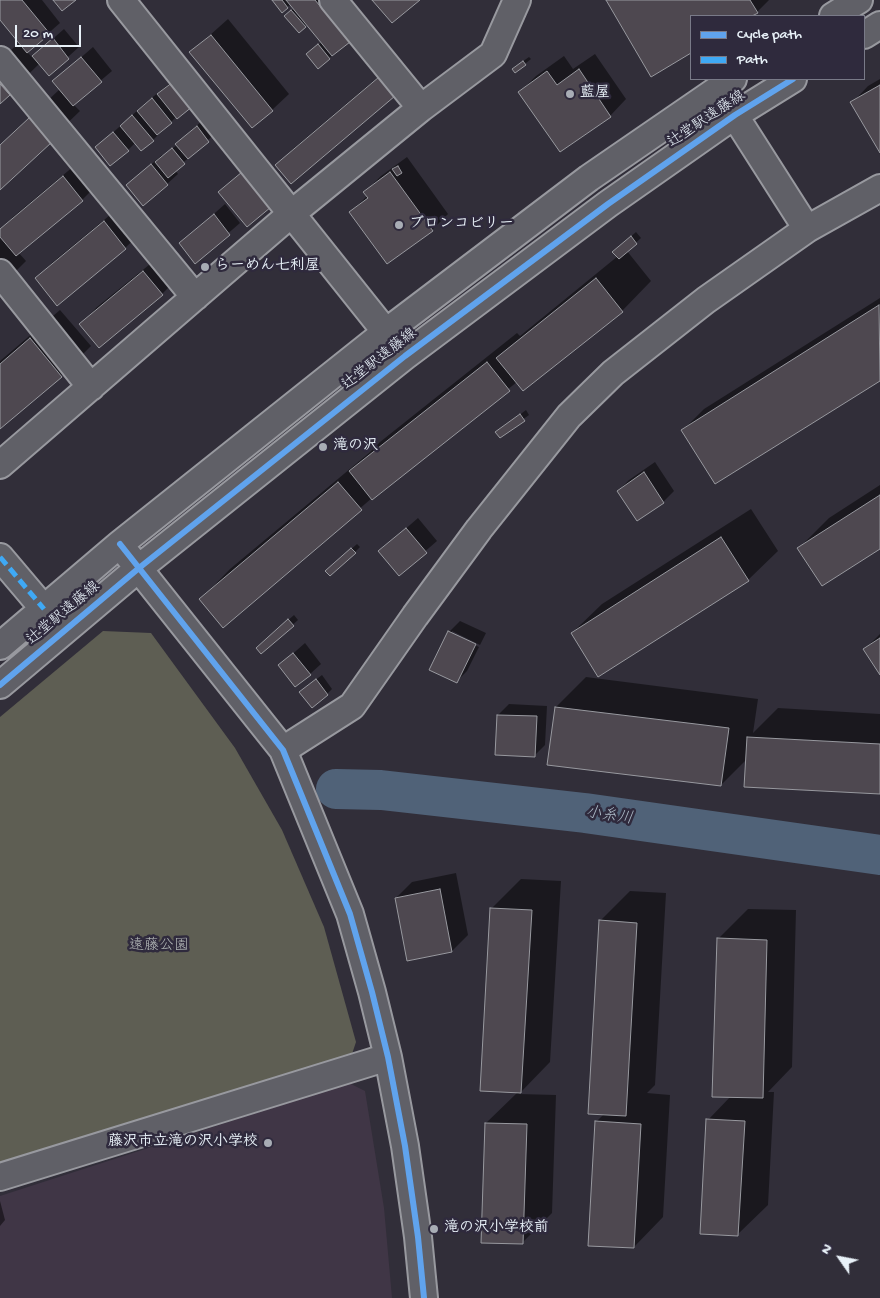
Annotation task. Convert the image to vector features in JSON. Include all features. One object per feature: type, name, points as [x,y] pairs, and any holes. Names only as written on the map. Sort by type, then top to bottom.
[{"type":"street","points":[[121,0],[405,356]]},
{"type":"street","points":[[333,0],[421,108]]},
{"type":"street","points":[[0,465],[292,214],[421,108],[492,54],[516,0]]},
{"type":"street","points":[[835,15],[859,0]]},
{"type":"street","points":[[865,34],[880,24]]},
{"type":"street","points":[[0,60],[195,297]]},
{"type":"street","name":"辻堂駅遠藤線","points":[[0,685],[139,568],[405,356],[608,204],[735,115],[791,80]]},
{"type":"street","points":[[725,84],[735,115],[807,229]]},
{"type":"street","name":"辻堂駅遠藤線","points":[[0,646],[120,544],[386,332],[589,178],[725,84]]},
{"type":"street","points":[[283,750],[352,706],[479,529],[569,416],[613,374],[706,300],[807,229],[880,188]]},
{"type":"street","points":[[0,273],[91,387]]},
{"type":"street","points":[[120,544],[283,750],[350,914],[388,1057],[408,1164],[424,1298]]},
{"type":"street","points":[[0,557],[44,609]]},
{"type":"street","points":[[0,1177],[388,1057]]},
{"type":"shaded area","name":"藤沢市立滝の沢小学校","points":[[349,1083],[365,1091],[384,1208],[392,1298],[0,1298],[0,1196]]},
{"type":"green space","name":"遠藤公園","points":[[103,631],[151,633],[235,748],[282,830],[324,927],[356,1042],[351,1057],[0,1164],[0,717]]},
{"type":"building","points":[[0,0],[22,0],[50,34],[27,53],[0,20]]},
{"type":"building","points":[[53,0],[76,0],[62,11]]},
{"type":"building","points":[[272,0],[282,0],[288,8],[282,13]]},
{"type":"building","points":[[286,0],[315,0],[350,42],[332,56]]},
{"type":"building","points":[[372,0],[420,0],[392,23]]},
{"type":"building","points":[[606,0],[750,0],[758,13],[754,15],[690,15],[690,54],[651,77]]},
{"type":"building","points":[[291,10],[306,27],[299,33],[284,16]]},
{"type":"building","points":[[211,35],[273,111],[252,128],[189,52]]},
{"type":"building","points":[[53,38],[69,59],[49,76],[32,56]]},
{"type":"building","points":[[318,44],[330,59],[318,69],[306,54]]},
{"type":"building","points":[[81,57],[102,82],[73,106],[52,81]]},
{"type":"building","points":[[523,61],[526,65],[515,73],[512,69]]},
{"type":"building","points":[[579,69],[611,117],[560,152],[518,92],[547,71],[557,85]]},
{"type":"building","points":[[379,77],[395,96],[291,184],[275,165]]},
{"type":"building","points":[[173,82],[193,106],[177,119],[157,94]]},
{"type":"building","points":[[0,84],[10,95],[0,104]]},
{"type":"building","points":[[880,85],[880,153],[850,102]]},
{"type":"building","points":[[152,98],[172,123],[157,135],[137,111]]},
{"type":"building","points":[[132,115],[154,141],[141,151],[120,126]]},
{"type":"building","points":[[29,118],[52,142],[0,190],[0,145]]},
{"type":"building","points":[[197,126],[209,142],[188,159],[175,144]]},
{"type":"building","points":[[113,132],[129,151],[110,166],[95,147]]},
{"type":"building","points":[[172,148],[185,164],[168,178],[155,162]]},
{"type":"building","points":[[151,164],[168,185],[143,206],[126,185]]},
{"type":"building","points":[[398,166],[402,173],[397,176],[392,169]]},
{"type":"building","points":[[248,167],[277,202],[247,227],[218,192]]},
{"type":"building","points":[[390,172],[433,231],[387,264],[349,212],[368,198],[363,192]]},
{"type":"building","points":[[63,176],[83,201],[16,256],[0,237],[0,229]]},
{"type":"building","points":[[214,214],[230,235],[195,264],[179,243]]},
{"type":"building","points":[[104,221],[126,249],[57,306],[35,278]]},
{"type":"building","points":[[631,236],[637,244],[619,259],[612,252]]},
{"type":"building","points":[[143,271],[163,295],[99,348],[79,324]]},
{"type":"building","points":[[596,278],[623,312],[523,391],[496,358]]},
{"type":"building","points":[[879,305],[880,381],[715,484],[681,430]]},
{"type":"building","points":[[30,338],[62,377],[0,429],[0,364]]},
{"type":"building","points":[[487,362],[510,391],[372,500],[349,471]]},
{"type":"building","points":[[520,414],[525,421],[500,438],[495,432]]},
{"type":"building","points":[[644,472],[664,503],[637,521],[617,491]]},
{"type":"building","points":[[338,482],[362,510],[223,628],[199,599]]},
{"type":"building","points":[[880,495],[880,549],[822,586],[797,548]]},
{"type":"building","points":[[406,528],[427,553],[399,576],[378,551]]},
{"type":"building","points":[[721,537],[749,581],[598,677],[571,633]]},
{"type":"building","points":[[351,548],[356,553],[330,576],[325,571]]},
{"type":"building","points":[[288,619],[294,626],[261,654],[256,648]]},
{"type":"building","points":[[448,631],[476,644],[457,683],[429,670]]},
{"type":"building","points":[[880,638],[880,675],[863,649]]},
{"type":"building","points":[[293,653],[311,675],[295,687],[278,665]]},
{"type":"building","points":[[316,679],[328,695],[312,708],[299,692]]},
{"type":"building","points":[[555,707],[729,728],[721,786],[547,765]]},
{"type":"building","points":[[497,715],[537,716],[535,757],[495,755]]},
{"type":"building","points":[[747,737],[880,744],[880,794],[744,787]]},
{"type":"building","points":[[440,889],[452,952],[407,961],[395,898]]},
{"type":"building","points":[[490,908],[532,910],[521,1093],[480,1091]]},
{"type":"building","points":[[599,920],[637,923],[626,1116],[588,1114]]},
{"type":"building","points":[[717,938],[767,940],[763,1098],[712,1097]]},
{"type":"building","points":[[706,1119],[745,1121],[738,1236],[700,1234]]},
{"type":"building","points":[[595,1121],[641,1124],[634,1248],[588,1246]]},
{"type":"building","points":[[485,1123],[527,1124],[523,1244],[481,1243]]},
{"type":"waterway","name":"小糸川","points":[[336,789],[381,790],[585,813],[880,855]]},
{"type":"marked path","points":[[0,557],[44,609]]},
{"type":"cycle path","points":[[0,685],[139,568],[405,356],[608,204],[735,115],[791,80]]},
{"type":"cycle path","points":[[120,544],[283,750],[350,914],[388,1057],[405,1146],[418,1237],[424,1298]]},
{"type":"place","name":"藍屋","points":[[570,94]]},
{"type":"place","name":"ブロンコビリー","points":[[399,225]]},
{"type":"place","name":"らーめん七利屋","points":[[205,267]]},
{"type":"place","name":"滝の沢","points":[[323,447]]},
{"type":"place","name":"藤沢市立滝の沢小学校","points":[[268,1143]]},
{"type":"place","name":"滝の沢小学校前","points":[[434,1229]]}]
